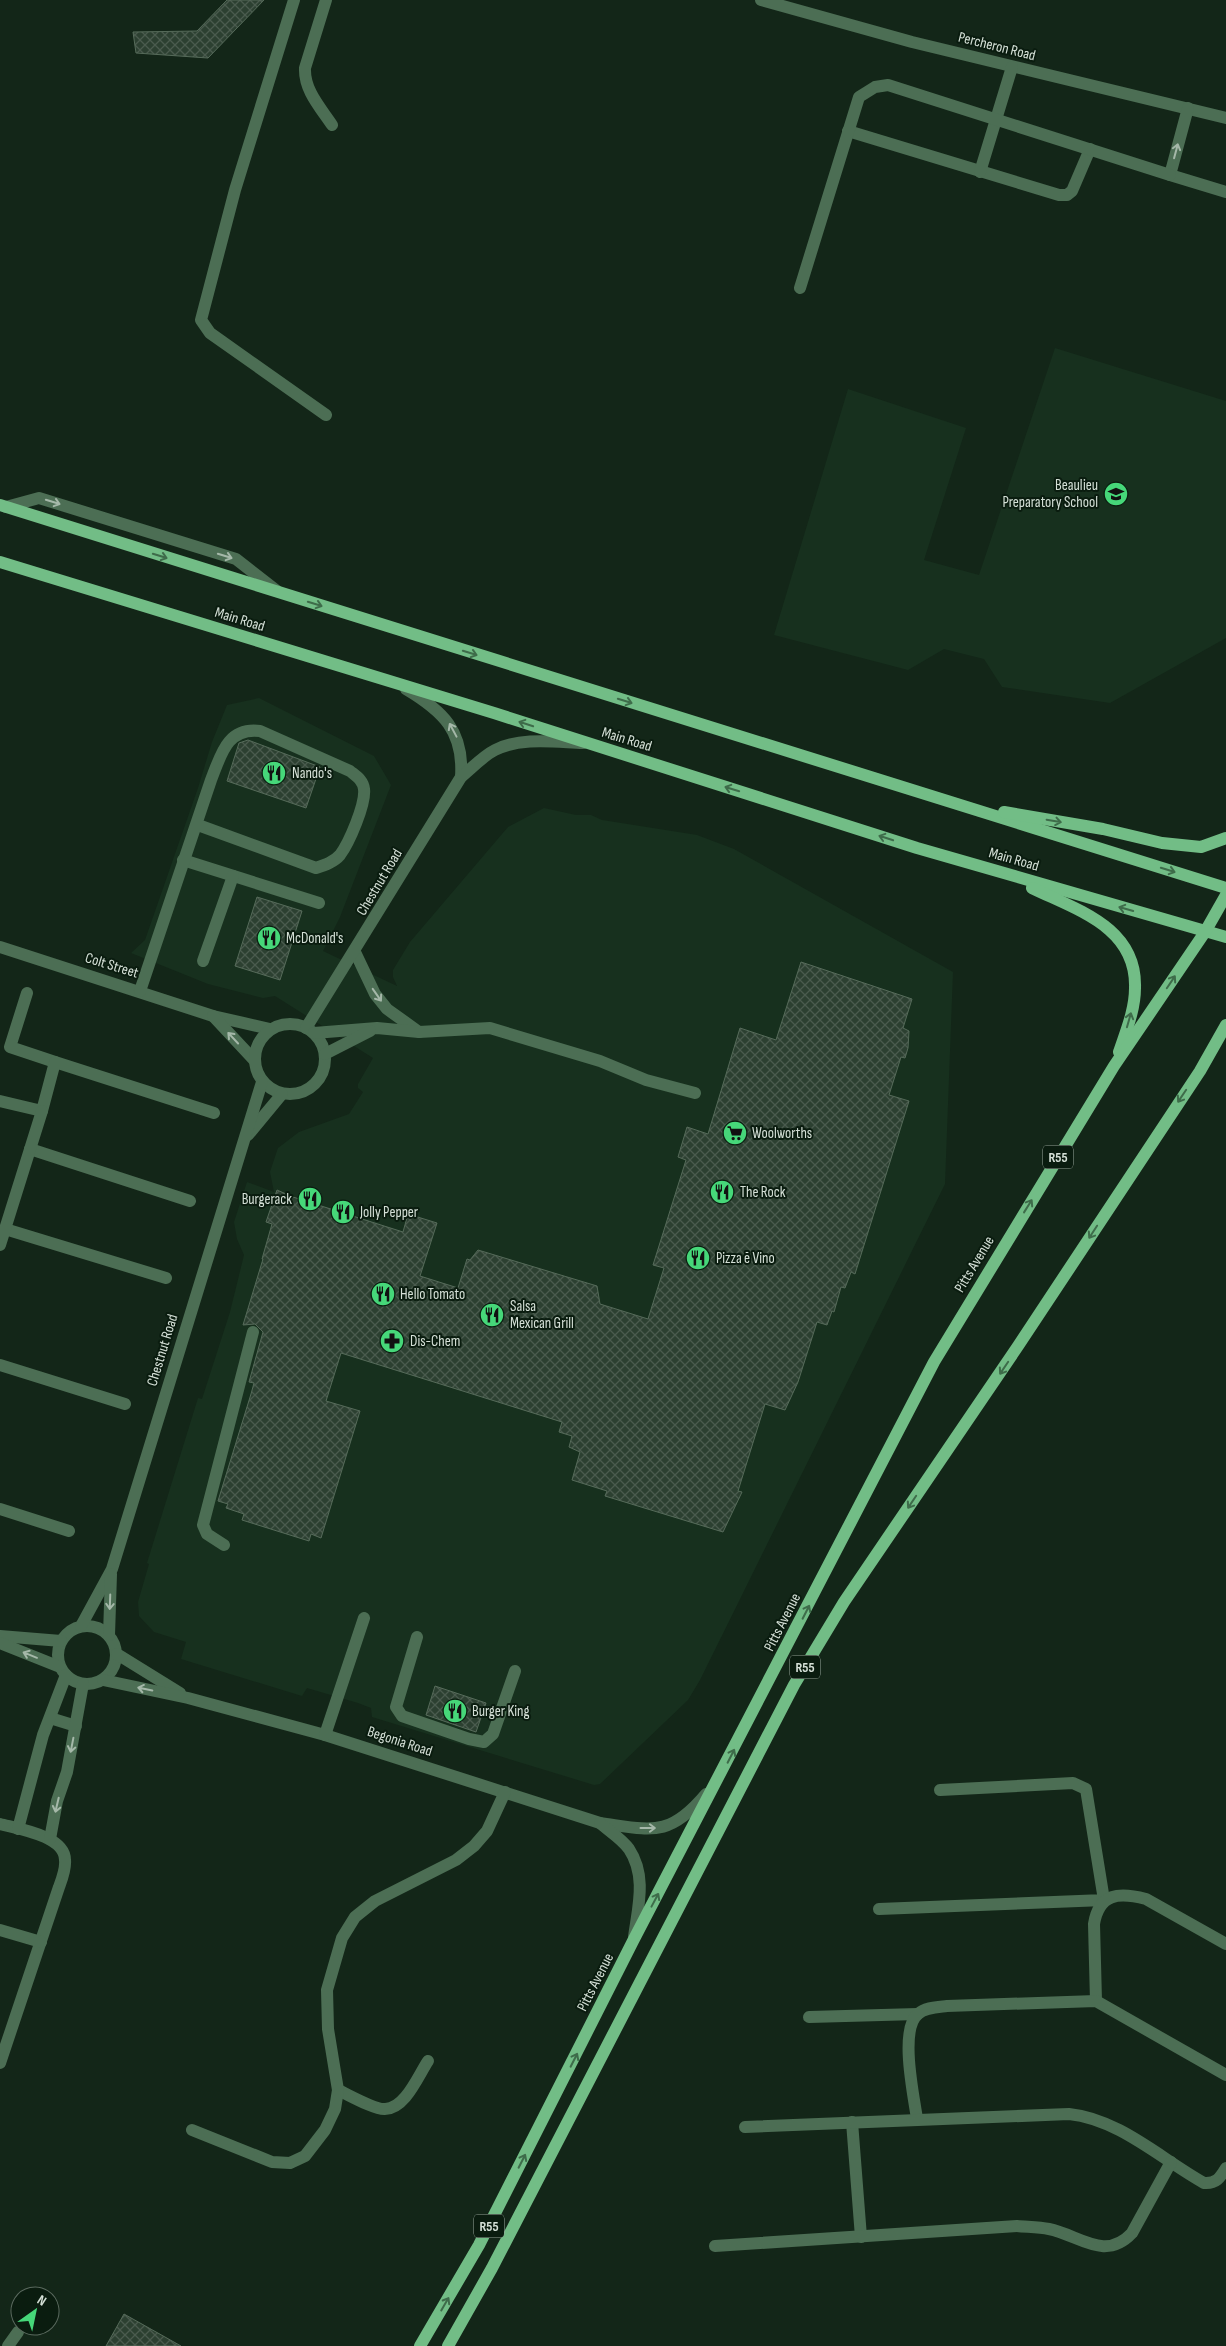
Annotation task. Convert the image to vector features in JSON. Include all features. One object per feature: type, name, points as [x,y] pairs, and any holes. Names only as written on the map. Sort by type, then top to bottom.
[{"type":"main road","points":[[3,506],[1226,888]]},
{"type":"main road","name":"Main Road","points":[[0,562],[397,683],[917,848],[1226,937]]},
{"type":"main road","points":[[954,804],[1103,829],[1162,843],[1201,846],[1226,838]]},
{"type":"main road","points":[[917,848],[1015,880],[1093,917],[1114,932],[1128,952],[1135,988],[1131,1016],[1114,1066]]},
{"type":"main road","name":"R55","points":[[1204,932],[1226,895]]},
{"type":"main road","name":"Pitts Avenue","points":[[420,2346],[479,2245],[633,1941],[719,1779],[934,1362],[1114,1066],[1204,932]]},
{"type":"main road","name":"R55","points":[[448,2346],[492,2268],[794,1685],[844,1602],[1008,1362],[1200,1071],[1226,1025]]},
{"type":"main road","points":[[1200,1071],[1226,1042]]},
{"type":"street","points":[[294,0],[235,190],[201,320],[210,332],[326,415]]},
{"type":"street","points":[[326,0],[305,68],[304,79],[308,89],[332,125]]},
{"type":"street","name":"Percheron Road","points":[[761,0],[912,42],[1226,118]]},
{"type":"street","points":[[980,172],[1012,67]]},
{"type":"street","points":[[800,288],[859,97],[875,87],[888,85],[1226,192]]},
{"type":"street","points":[[1170,174],[1188,108]]},
{"type":"street","points":[[848,131],[1059,195],[1067,195],[1072,191],[1090,149]]},
{"type":"street","points":[[3,506],[38,498],[236,559],[281,594]]},
{"type":"street","points":[[397,683],[427,701],[448,720],[458,739],[462,760],[462,777]]},
{"type":"street","points":[[140,991],[183,860],[198,825],[219,759],[231,737],[236,733],[252,730],[260,731],[350,771],[360,778],[364,789],[361,807],[352,831],[339,856],[329,864],[316,868],[198,825]]},
{"type":"street","name":"Chestnut Road","points":[[310,1031],[355,952],[462,777],[494,751],[508,745],[527,742],[586,743]]},
{"type":"street","points":[[183,860],[319,903]]},
{"type":"street","points":[[204,962],[233,876]]},
{"type":"street","name":"Colt Street","points":[[0,947],[213,1016],[270,1029]]},
{"type":"street","points":[[355,952],[375,994],[387,1009],[419,1032]]},
{"type":"street","points":[[27,993],[10,1047],[214,1113]]},
{"type":"street","name":"Colt Street","points":[[213,1016],[254,1060]]},
{"type":"street","points":[[310,1031],[321,1043],[325,1054],[325,1066],[321,1076],[314,1086],[299,1093],[282,1094],[271,1090],[262,1082],[256,1072],[254,1060],[258,1043],[270,1029],[281,1025],[293,1024],[310,1031],[377,1028],[419,1032],[490,1028],[600,1061],[646,1080],[695,1093]]},
{"type":"street","points":[[325,1054],[377,1028]]},
{"type":"street","points":[[0,1246],[5,1229],[5,1211],[30,1149],[55,1062]]},
{"type":"street","name":"Chestnut Road","points":[[81,1626],[112,1569],[262,1082]]},
{"type":"street","name":"Chestnut Road","points":[[244,1141],[282,1094]]},
{"type":"street","points":[[0,1100],[42,1111]]},
{"type":"street","points":[[30,1149],[190,1201]]},
{"type":"street","points":[[5,1229],[166,1278]]},
{"type":"street","points":[[224,1545],[206,1534],[203,1525],[252,1332]]},
{"type":"street","points":[[0,1365],[125,1404]]},
{"type":"street","points":[[0,1509],[69,1531]]},
{"type":"street","name":"Chestnut Road","points":[[109,1635],[112,1569]]},
{"type":"street","points":[[325,1734],[364,1618]]},
{"type":"street","points":[[0,1643],[63,1671],[84,1684],[102,1680],[115,1665],[117,1654],[115,1644],[109,1635],[100,1628],[81,1626],[66,1634],[61,1641],[58,1649],[63,1671],[18,1829]]},
{"type":"street","points":[[0,1636],[61,1641]]},
{"type":"street","points":[[417,1637],[396,1707],[402,1716],[459,1736],[484,1742],[489,1738],[515,1671]]},
{"type":"street","name":"Begonia Road","points":[[117,1654],[188,1698]]},
{"type":"street","name":"Begonia Road","points":[[102,1680],[188,1698],[325,1734],[600,1823]]},
{"type":"street","points":[[50,1839],[84,1684]]},
{"type":"street","points":[[50,1718],[76,1726]]},
{"type":"street","points":[[600,1823],[651,1828],[675,1824],[694,1808],[719,1779]]},
{"type":"street","points":[[940,1790],[1073,1783],[1086,1790],[1104,1900],[1096,1912],[1094,1924],[1096,2001]]},
{"type":"street","points":[[192,2130],[272,2162],[290,2163],[305,2156],[325,2130],[335,2109],[338,2090],[328,2029],[328,1990],[342,1938],[355,1917],[374,1902],[456,1860],[474,1846],[487,1831],[505,1792]]},
{"type":"street","points":[[600,1823],[628,1848],[637,1865],[640,1880],[640,1902],[633,1941]]},
{"type":"street","points":[[0,1824],[50,1839],[59,1845],[66,1859],[41,1942],[2,2049],[0,2063]]},
{"type":"street","points":[[878,1909],[1104,1900],[1120,1895],[1146,1899],[1226,1944]]},
{"type":"street","points":[[0,1930],[41,1942]]},
{"type":"street","points":[[809,2017],[918,2014],[929,2009],[947,2006],[1096,2001],[1226,2075]]},
{"type":"street","points":[[917,2119],[908,2040],[911,2023],[918,2014]]},
{"type":"street","points":[[338,2090],[384,2110],[395,2108],[404,2098],[428,2061]]},
{"type":"street","points":[[745,2127],[1052,2114],[1084,2116],[1105,2123],[1204,2184],[1212,2184],[1220,2178],[1226,2168]]},
{"type":"street","points":[[852,2122],[861,2237]]},
{"type":"street","points":[[715,2246],[1017,2226],[1048,2229],[1082,2242],[1110,2246],[1124,2242],[1132,2233],[1171,2162]]},
{"type":"shaded area","name":"Beaulieu Preparatory School","points":[[1055,348],[1226,401],[1226,638],[1110,703],[1002,687],[984,659],[944,649],[908,670],[774,635],[848,389],[966,428],[924,560],[979,575]]},
{"type":"shaded area","points":[[259,698],[374,756],[391,785],[340,917],[323,951],[397,986],[393,977],[393,970],[410,942],[508,827],[544,808],[576,815],[591,815],[602,820],[697,835],[734,849],[953,972],[945,1184],[700,1680],[688,1700],[600,1784],[594,1785],[372,1717],[371,1708],[358,1703],[307,1688],[302,1696],[181,1659],[186,1642],[154,1632],[139,1616],[138,1602],[149,1564],[147,1563],[198,1398],[202,1399],[230,1312],[244,1255],[237,1239],[234,1222],[247,1182],[274,1192],[270,1172],[278,1148],[299,1132],[349,1114],[363,1092],[358,1088],[358,1084],[373,1058],[275,996],[263,998],[208,984],[131,953],[145,940],[212,742],[227,705]]},
{"type":"building","points":[[227,0],[264,0],[208,58],[136,53],[133,32],[197,31]]},
{"type":"building","name":"Nando's","points":[[248,740],[320,767],[306,808],[227,781],[239,743]]},
{"type":"building","name":"McDonald's","points":[[257,897],[302,911],[280,980],[235,966]]},
{"type":"building","points":[[801,962],[912,999],[903,1028],[909,1031],[908,1048],[905,1058],[901,1057],[889,1095],[909,1101],[855,1274],[851,1272],[845,1288],[841,1287],[834,1312],[832,1311],[827,1325],[817,1322],[798,1382],[785,1410],[765,1404],[738,1491],[742,1492],[723,1532],[605,1496],[607,1491],[572,1480],[580,1452],[569,1447],[572,1436],[559,1432],[562,1422],[341,1353],[326,1401],[360,1411],[321,1538],[311,1534],[309,1541],[242,1520],[244,1514],[226,1508],[228,1504],[218,1501],[254,1383],[249,1382],[263,1332],[255,1324],[243,1325],[272,1224],[266,1222],[277,1190],[293,1197],[403,1232],[408,1214],[437,1223],[420,1276],[458,1288],[467,1259],[470,1260],[478,1250],[597,1286],[600,1304],[648,1319],[664,1268],[653,1265],[686,1160],[678,1157],[687,1127],[708,1134],[740,1028],[776,1040]]},
{"type":"building","name":"Burger King","points":[[435,1686],[486,1703],[476,1732],[426,1715]]},
{"type":"building","points":[[124,2314],[181,2346],[106,2346]]},
{"type":"place","name":"Beaulieu Preparatory School","points":[[1116,494]]},
{"type":"place","name":"Nando's","points":[[274,773]]},
{"type":"place","name":"McDonald's","points":[[269,938]]},
{"type":"place","name":"Woolworths","points":[[735,1133]]},
{"type":"place","name":"The Rock","points":[[722,1192]]},
{"type":"place","name":"Burgerack","points":[[310,1199]]},
{"type":"place","name":"Jolly Pepper","points":[[343,1212]]},
{"type":"place","name":"Pizza ē Vino","points":[[698,1258]]},
{"type":"place","name":"Hello Tomato","points":[[383,1294]]},
{"type":"place","name":"Salsa Mexican Grill","points":[[492,1315]]},
{"type":"place","name":"Dis-Chem","points":[[392,1341]]},
{"type":"place","name":"Burger King","points":[[455,1711]]}]
